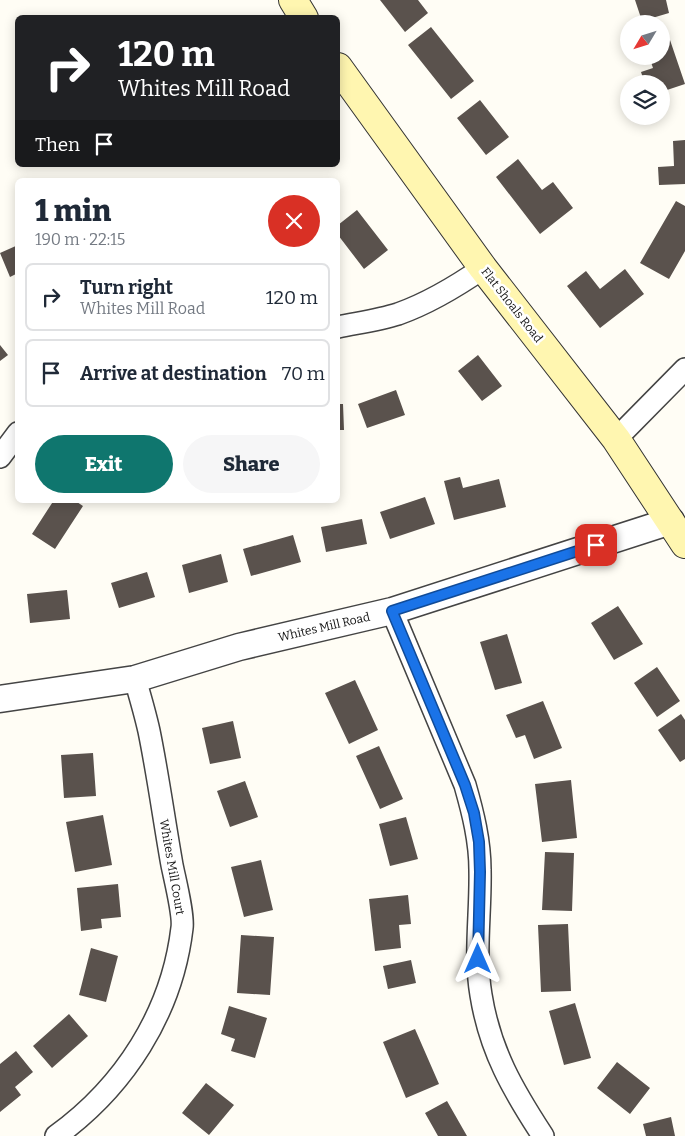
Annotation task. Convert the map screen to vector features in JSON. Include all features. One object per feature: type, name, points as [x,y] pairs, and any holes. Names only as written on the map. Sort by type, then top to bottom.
[{"type":"main road","points":[[293,0],[302,15]]},
{"type":"main road","name":"Flat Shoals Road","points":[[340,70],[483,268],[616,438],[678,532]]},
{"type":"street","points":[[340,327],[398,314],[434,299],[483,268]]},
{"type":"street","points":[[616,438],[685,370]]},
{"type":"street","points":[[0,457],[15,437]]},
{"type":"street","name":"Whites Mill Road","points":[[0,699],[135,680],[239,647],[392,611],[678,532]]},
{"type":"street","points":[[392,611],[465,785],[474,813],[479,842],[480,872],[478,959],[486,1023],[507,1078],[543,1136]]},
{"type":"street","name":"Whites Mill Court","points":[[56,1136],[82,1116],[103,1096],[140,1049],[166,996],[175,968],[182,926],[149,729],[135,680]]},
{"type":"building","points":[[380,0],[418,0],[428,13],[405,32]]},
{"type":"building","points":[[635,0],[666,0],[669,13],[662,15],[640,15]]},
{"type":"building","points":[[431,27],[474,81],[451,99],[408,45]]},
{"type":"building","points":[[670,40],[685,84],[670,89],[670,75],[642,75],[641,72],[653,68],[652,65],[670,65]]},
{"type":"building","points":[[480,100],[509,137],[486,155],[457,118]]},
{"type":"building","points":[[685,140],[685,184],[659,185],[658,167],[674,166],[673,141]]},
{"type":"building","points":[[518,159],[542,190],[553,182],[573,208],[540,234],[496,177]]},
{"type":"building","points":[[676,201],[685,206],[685,251],[669,279],[640,263]]},
{"type":"building","points":[[357,210],[388,250],[364,269],[340,238],[340,223]]},
{"type":"building","points":[[15,246],[15,274],[10,277],[0,253]]},
{"type":"building","points":[[625,269],[644,294],[600,328],[567,286],[586,271],[600,289]]},
{"type":"building","points":[[0,345],[8,355],[0,361]]},
{"type":"building","points":[[478,355],[502,386],[482,401],[458,371]]},
{"type":"building","points":[[396,390],[405,415],[367,428],[358,404]]},
{"type":"building","points":[[340,404],[343,404],[344,430],[340,430]]},
{"type":"building","points":[[460,477],[463,488],[499,479],[506,507],[454,520],[444,481]]},
{"type":"building","points":[[425,497],[435,524],[390,539],[380,512]]},
{"type":"building","points":[[52,503],[78,503],[83,506],[55,549],[32,534]]},
{"type":"building","points":[[362,519],[367,544],[326,552],[321,527]]},
{"type":"building","points":[[293,535],[301,562],[251,576],[243,549]]},
{"type":"building","points":[[221,554],[228,582],[189,593],[182,565]]},
{"type":"building","points":[[147,572],[155,597],[119,608],[111,583]]},
{"type":"building","points":[[67,590],[70,619],[30,623],[27,594]]},
{"type":"building","points":[[618,606],[643,644],[614,660],[591,623]]},
{"type":"building","points":[[507,634],[522,683],[495,690],[480,642]]},
{"type":"building","points":[[657,667],[680,701],[657,717],[634,683]]},
{"type":"building","points":[[355,680],[378,730],[349,744],[325,693]]},
{"type":"building","points":[[543,701],[562,748],[534,759],[525,735],[516,738],[506,715]]},
{"type":"building","points":[[681,714],[685,720],[685,759],[680,762],[658,730]]},
{"type":"building","points":[[233,721],[241,758],[210,764],[202,728]]},
{"type":"building","points":[[379,746],[403,799],[380,809],[356,756]]},
{"type":"building","points":[[93,753],[96,796],[64,798],[61,755]]},
{"type":"building","points":[[571,780],[577,838],[542,842],[535,784]]},
{"type":"building","points":[[245,781],[258,817],[230,827],[217,791]]},
{"type":"building","points":[[103,815],[112,865],[75,872],[66,822]]},
{"type":"building","points":[[406,817],[418,859],[390,866],[379,824]]},
{"type":"building","points":[[545,852],[574,853],[572,911],[542,910]]},
{"type":"building","points":[[261,860],[273,910],[244,917],[231,867]]},
{"type":"building","points":[[118,884],[121,917],[101,919],[102,928],[81,931],[77,888]]},
{"type":"building","points":[[408,895],[411,924],[399,925],[401,948],[375,951],[369,899]]},
{"type":"building","points":[[568,924],[571,991],[541,992],[538,925]]},
{"type":"building","points":[[241,935],[274,937],[270,995],[237,993]]},
{"type":"building","points":[[91,948],[118,956],[106,1002],[79,995]]},
{"type":"building","points":[[411,960],[416,983],[388,989],[383,966]]},
{"type":"building","points":[[575,1003],[591,1058],[564,1065],[549,1011]]},
{"type":"building","points":[[229,1006],[267,1018],[255,1058],[231,1051],[235,1039],[221,1034]]},
{"type":"building","points":[[69,1014],[88,1036],[52,1068],[33,1046]]},
{"type":"building","points":[[415,1029],[439,1084],[406,1098],[383,1042]]},
{"type":"building","points":[[16,1051],[33,1072],[15,1087],[21,1095],[0,1112],[0,1064]]},
{"type":"building","points":[[617,1062],[650,1088],[630,1114],[597,1088]]},
{"type":"building","points":[[206,1083],[234,1105],[209,1135],[182,1113]]},
{"type":"building","points":[[447,1101],[467,1136],[438,1136],[425,1113]]},
{"type":"building","points":[[671,1117],[675,1136],[646,1136],[643,1124]]},
{"type":"route","points":[[478,959],[480,872],[479,842],[474,813],[465,785],[392,611],[596,545]]}]
